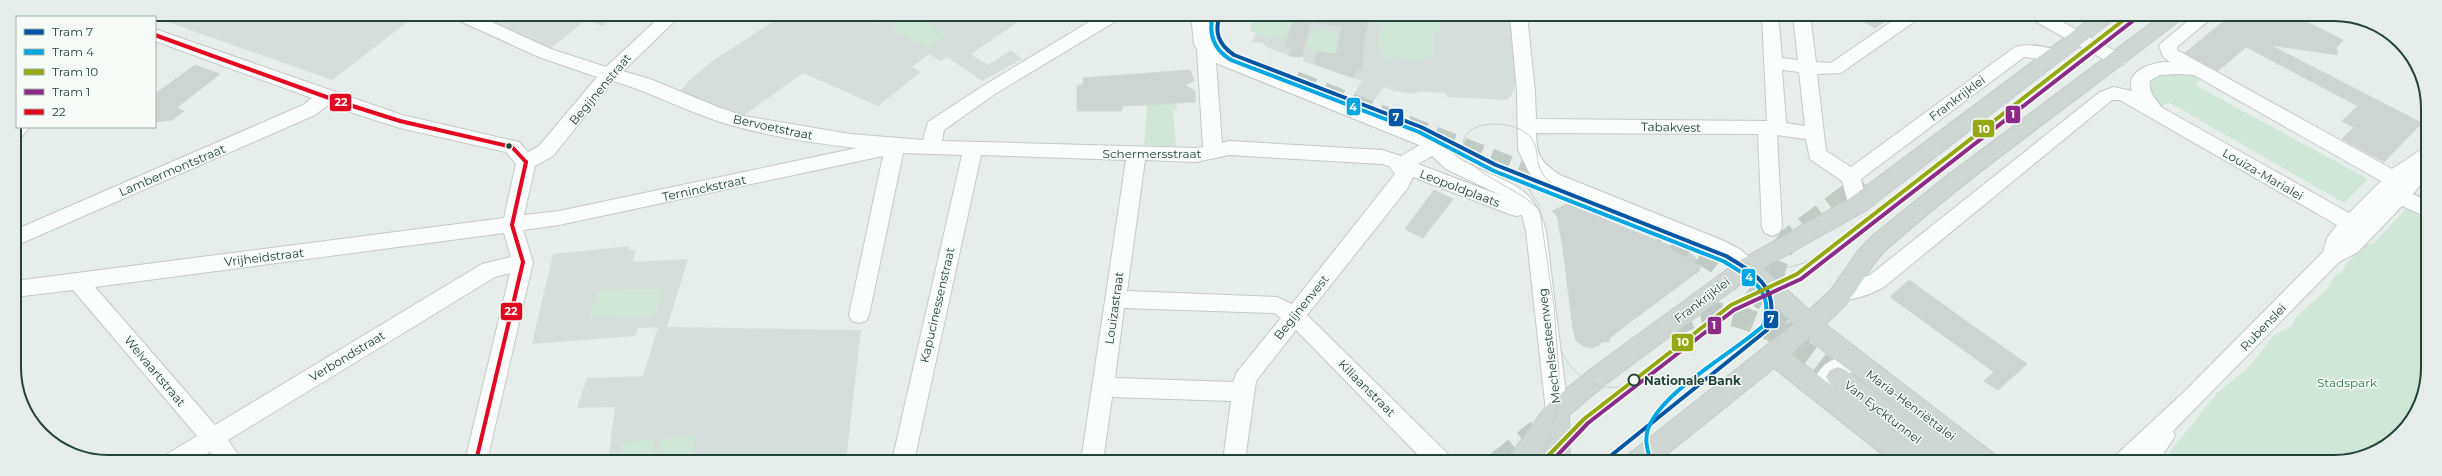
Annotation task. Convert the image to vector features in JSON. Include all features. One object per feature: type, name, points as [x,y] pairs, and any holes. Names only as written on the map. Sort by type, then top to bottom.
[{"type":"main road","name":"Frankrijklei","points":[[1522,455],[1557,411],[1599,376],[1747,267],[1857,205],[2099,21]]},
{"type":"main road","points":[[1652,455],[1809,324],[1842,292],[1869,251],[2007,140],[2118,60],[2167,21]]},
{"type":"main road","points":[[1857,180],[1968,104],[1981,98],[2005,94]]},
{"type":"main road","name":"Maria-Henriëttalei","points":[[1747,267],[1809,324],[1839,378],[1905,455]]},
{"type":"main road","name":"Maria-Henriëttalei","points":[[1773,354],[1839,378],[1973,455]]},
{"type":"main road","name":"Van Eycktunnel","points":[[1839,378],[1939,455]]},
{"type":"main road","name":"Mechelsesteenweg","points":[[1556,455],[1557,411]]},
{"type":"street","name":"Bervoetstraat","points":[[474,21],[545,53],[583,67],[644,83],[711,112],[742,122],[850,141],[895,146]]},
{"type":"street","name":"Begijnenstraat","points":[[526,162],[552,146],[610,73],[666,21]]},
{"type":"street","points":[[930,147],[935,127],[989,90],[1103,21]]},
{"type":"street","points":[[1200,21],[1201,35],[1206,48],[1213,152]]},
{"type":"street","points":[[1519,21],[1526,92],[1526,126],[1529,156],[1539,172],[1555,181],[1717,246],[1734,256],[1747,267]]},
{"type":"street","points":[[1770,21],[1773,62],[1772,228]]},
{"type":"street","points":[[1803,21],[1817,154],[1857,180],[1857,205]]},
{"type":"street","points":[[1773,62],[1835,69],[1903,21]]},
{"type":"street","points":[[2048,21],[2118,60]]},
{"type":"street","points":[[2171,21],[2189,28],[2198,21]]},
{"type":"street","name":"Louiza-Marialei","points":[[2189,28],[2168,45],[2169,53],[2173,57],[2400,187],[2421,205]]},
{"type":"street","points":[[156,35],[326,97],[400,121],[512,147],[526,162],[512,225],[515,264],[477,455]]},
{"type":"street","points":[[1206,48],[1230,62],[1416,135],[1434,146],[1453,164],[1514,200]]},
{"type":"street","name":"Frankrijklei","points":[[1857,180],[2021,51],[2054,55]]},
{"type":"street","name":"Louiza-Marialei","points":[[2160,115],[2147,102],[2140,89],[2139,83],[2145,73],[2166,67],[2186,69],[2206,76]]},
{"type":"street","name":"Louiza-Marialei","points":[[2057,136],[2110,94],[2125,95],[2358,228]]},
{"type":"street","name":"Lambermontstraat","points":[[21,235],[309,110],[326,97]]},
{"type":"street","points":[[1842,292],[1858,289],[1877,281],[2057,136],[2047,111]]},
{"type":"street","name":"Tabakvest","points":[[1526,126],[1772,128],[1815,134]]},
{"type":"street","points":[[859,315],[895,146]]},
{"type":"street","name":"Schermersstraat","points":[[895,146],[1196,155],[1229,148],[1382,157],[1403,167]]},
{"type":"street","name":"Terninckstraat","points":[[512,225],[559,218],[895,146]]},
{"type":"street","points":[[1403,167],[1434,146]]},
{"type":"street","name":"Kapucinessenstraat","points":[[904,455],[973,148]]},
{"type":"street","name":"Louizastraat","points":[[1093,455],[1136,154]]},
{"type":"street","name":"Rubenslei","points":[[2132,455],[2193,398],[2332,256],[2351,247],[2358,228],[2400,187],[2403,170],[2421,160]]},
{"type":"street","name":"Leopoldplaats","points":[[1403,167],[1526,204],[1531,212],[1536,230]]},
{"type":"street","name":"Begijnenvest","points":[[1236,455],[1245,378],[1400,184],[1404,174],[1403,167]]},
{"type":"street","name":"Vrijheidstraat","points":[[21,288],[512,225]]},
{"type":"street","name":"Mechelsesteenweg","points":[[1536,230],[1557,411]]},
{"type":"street","name":"Verbondstraat","points":[[185,455],[489,270],[515,264]]},
{"type":"street","name":"Welvaartstraat","points":[[78,281],[227,455]]},
{"type":"street","name":"Kiliaanstraat","points":[[1116,299],[1277,305],[1294,315],[1434,455]]},
{"type":"street","points":[[1103,387],[1243,392]]},
{"type":"street","name":"Rubenslei","points":[[2150,455],[2193,398]]},
{"type":"shaded area","points":[[165,21],[409,21],[332,80]]},
{"type":"shaded area","points":[[492,21],[585,21],[551,48]]},
{"type":"shaded area","points":[[589,21],[609,21],[603,26]]},
{"type":"shaded area","points":[[773,21],[870,21],[874,23],[877,21],[1020,21],[971,54],[988,65],[1011,50],[1022,59],[982,81],[947,57],[941,61],[929,54],[912,67],[921,72],[878,106],[803,73],[743,116],[680,91],[687,84],[686,83],[711,62]]},
{"type":"shaded area","points":[[1252,21],[1511,21],[1517,81],[1511,96],[1507,100],[1447,97],[1446,93],[1417,92],[1416,94],[1394,91],[1384,87],[1373,102],[1354,94],[1362,81],[1303,61],[1304,57],[1289,56],[1265,46],[1264,43],[1252,42],[1256,32],[1250,31]]},
{"type":"shaded area","points":[[629,246],[629,250],[636,250],[633,262],[688,259],[667,327],[861,330],[847,455],[609,455],[615,407],[577,408],[587,378],[643,376],[658,327],[638,328],[635,336],[532,344],[553,254]]},
{"type":"green space","points":[[900,21],[922,21],[946,33],[929,47],[891,28]]},
{"type":"green space","points":[[1252,21],[1293,21],[1288,38],[1256,35],[1256,32],[1250,31]]},
{"type":"green space","points":[[1382,21],[1440,21],[1440,32],[1433,31],[1433,56],[1420,61],[1395,57],[1392,61],[1382,56],[1378,44]]},
{"type":"green space","points":[[1317,29],[1339,32],[1335,53],[1306,49],[1310,33]]},
{"type":"green space","points":[[2159,73],[2192,75],[2201,79],[2195,85],[2368,179],[2344,203],[2168,102],[2160,108],[2154,104],[2148,81]]},
{"type":"green space","points":[[1176,103],[1177,110],[1173,110],[1176,146],[1144,145],[1147,105]]},
{"type":"green space","name":"Stadspark","points":[[2421,192],[2421,368],[2416,396],[2403,421],[2387,437],[2373,446],[2340,455],[2168,455],[2217,393],[2250,366],[2274,335],[2292,326],[2296,317],[2327,289],[2334,277],[2343,271],[2346,264],[2365,245],[2374,243]]},
{"type":"green space","points":[[663,289],[654,316],[589,317],[599,290]]},
{"type":"green space","points":[[694,435],[692,455],[658,455],[660,440]]},
{"type":"green space","points":[[654,438],[652,455],[620,455],[622,443]]},
{"type":"building","points":[[1293,21],[1368,21],[1364,42],[1362,70],[1356,70],[1354,78],[1314,64],[1317,52],[1336,54],[1342,27],[1311,22],[1301,57],[1289,56],[1291,48],[1285,48]]},
{"type":"building","points":[[1863,21],[1885,21],[1875,28]]},
{"type":"building","points":[[2224,21],[2305,21],[2343,40],[2336,48],[2338,55],[2270,45],[2421,122],[2421,124],[2384,162],[2342,139],[2354,127],[2342,121],[2358,106],[2246,47],[2218,71],[2185,53]]},
{"type":"building","points":[[195,65],[220,74],[176,108],[184,111],[172,120],[156,122],[156,93]]},
{"type":"building","points":[[1190,70],[1194,81],[1185,85],[1195,91],[1195,102],[1123,106],[1121,111],[1077,111],[1077,85],[1083,85],[1083,78]]},
{"type":"building","points":[[1434,190],[1453,199],[1423,238],[1405,229]]},
{"type":"building","points":[[1567,204],[1693,255],[1701,265],[1699,271],[1617,332],[1609,339],[1609,342],[1601,342],[1600,345],[1591,348],[1584,346],[1576,341],[1573,329],[1562,242],[1557,216],[1552,211]]},
{"type":"building","points":[[1909,280],[2027,364],[1998,390],[1984,381],[1994,372],[1890,297]]},
{"type":"tunnel","points":[[1295,81],[1555,184]]},
{"type":"tunnel","points":[[1800,341],[1783,316],[1774,291],[1773,278],[1781,252],[1789,239],[1864,183]]},
{"type":"tunnel","points":[[1649,223],[1715,263],[1815,341]]},
{"type":"tunnel","points":[[1670,328],[1692,317],[1712,314],[1732,315],[1751,321],[1789,341],[1838,377]]},
{"type":"tunnel","points":[[1507,455],[1538,430]]},
{"type":"tram line","name":"4","points":[[1211,21],[1211,35],[1216,47],[1231,60],[1419,132],[1494,171],[1723,261],[1751,279],[1759,287],[1767,304],[1767,315],[1763,326],[1736,349],[1682,388],[1667,402],[1655,416],[1648,429],[1647,441],[1649,455]]},
{"type":"tram line","name":"7","points":[[1218,21],[1217,33],[1220,43],[1234,55],[1421,127],[1496,165],[1726,256],[1748,269],[1765,285],[1770,294],[1773,305],[1772,317],[1767,330],[1612,455]]},
{"type":"tram line","name":"10","points":[[1549,455],[1584,419],[1731,305],[1797,274],[2122,21]]},
{"type":"tram line","name":"1","points":[[1558,455],[1588,423],[1734,310],[1801,279],[2133,21]]},
{"type":"tram line","points":[[1537,208],[1529,201],[1479,170],[1472,164],[1467,157],[1463,145],[1465,136],[1472,129],[1494,124],[1517,128],[1526,133],[1534,142],[1541,171],[1547,179],[1572,195]]},
{"type":"tram line","points":[[1501,172],[1527,187],[1539,205],[1554,306],[1559,374],[1557,407],[1550,436],[1541,455]]},
{"type":"tram line","points":[[1529,189],[1568,198]]},
{"type":"tram line","points":[[1726,256],[1760,267],[1770,268],[1791,267],[1815,258]]},
{"type":"tram line","points":[[1561,351],[1570,365],[1580,375],[1590,382],[1602,386],[1614,388],[1627,386],[1656,376]]},
{"type":"transit line","name":"22","points":[[156,35],[343,103],[400,121],[512,147],[526,162]]},
{"type":"transit line","name":"22","points":[[477,455],[523,262],[512,225],[526,162]]},
{"type":"place","name":"Nationale Bank","points":[[1634,380]]}]
